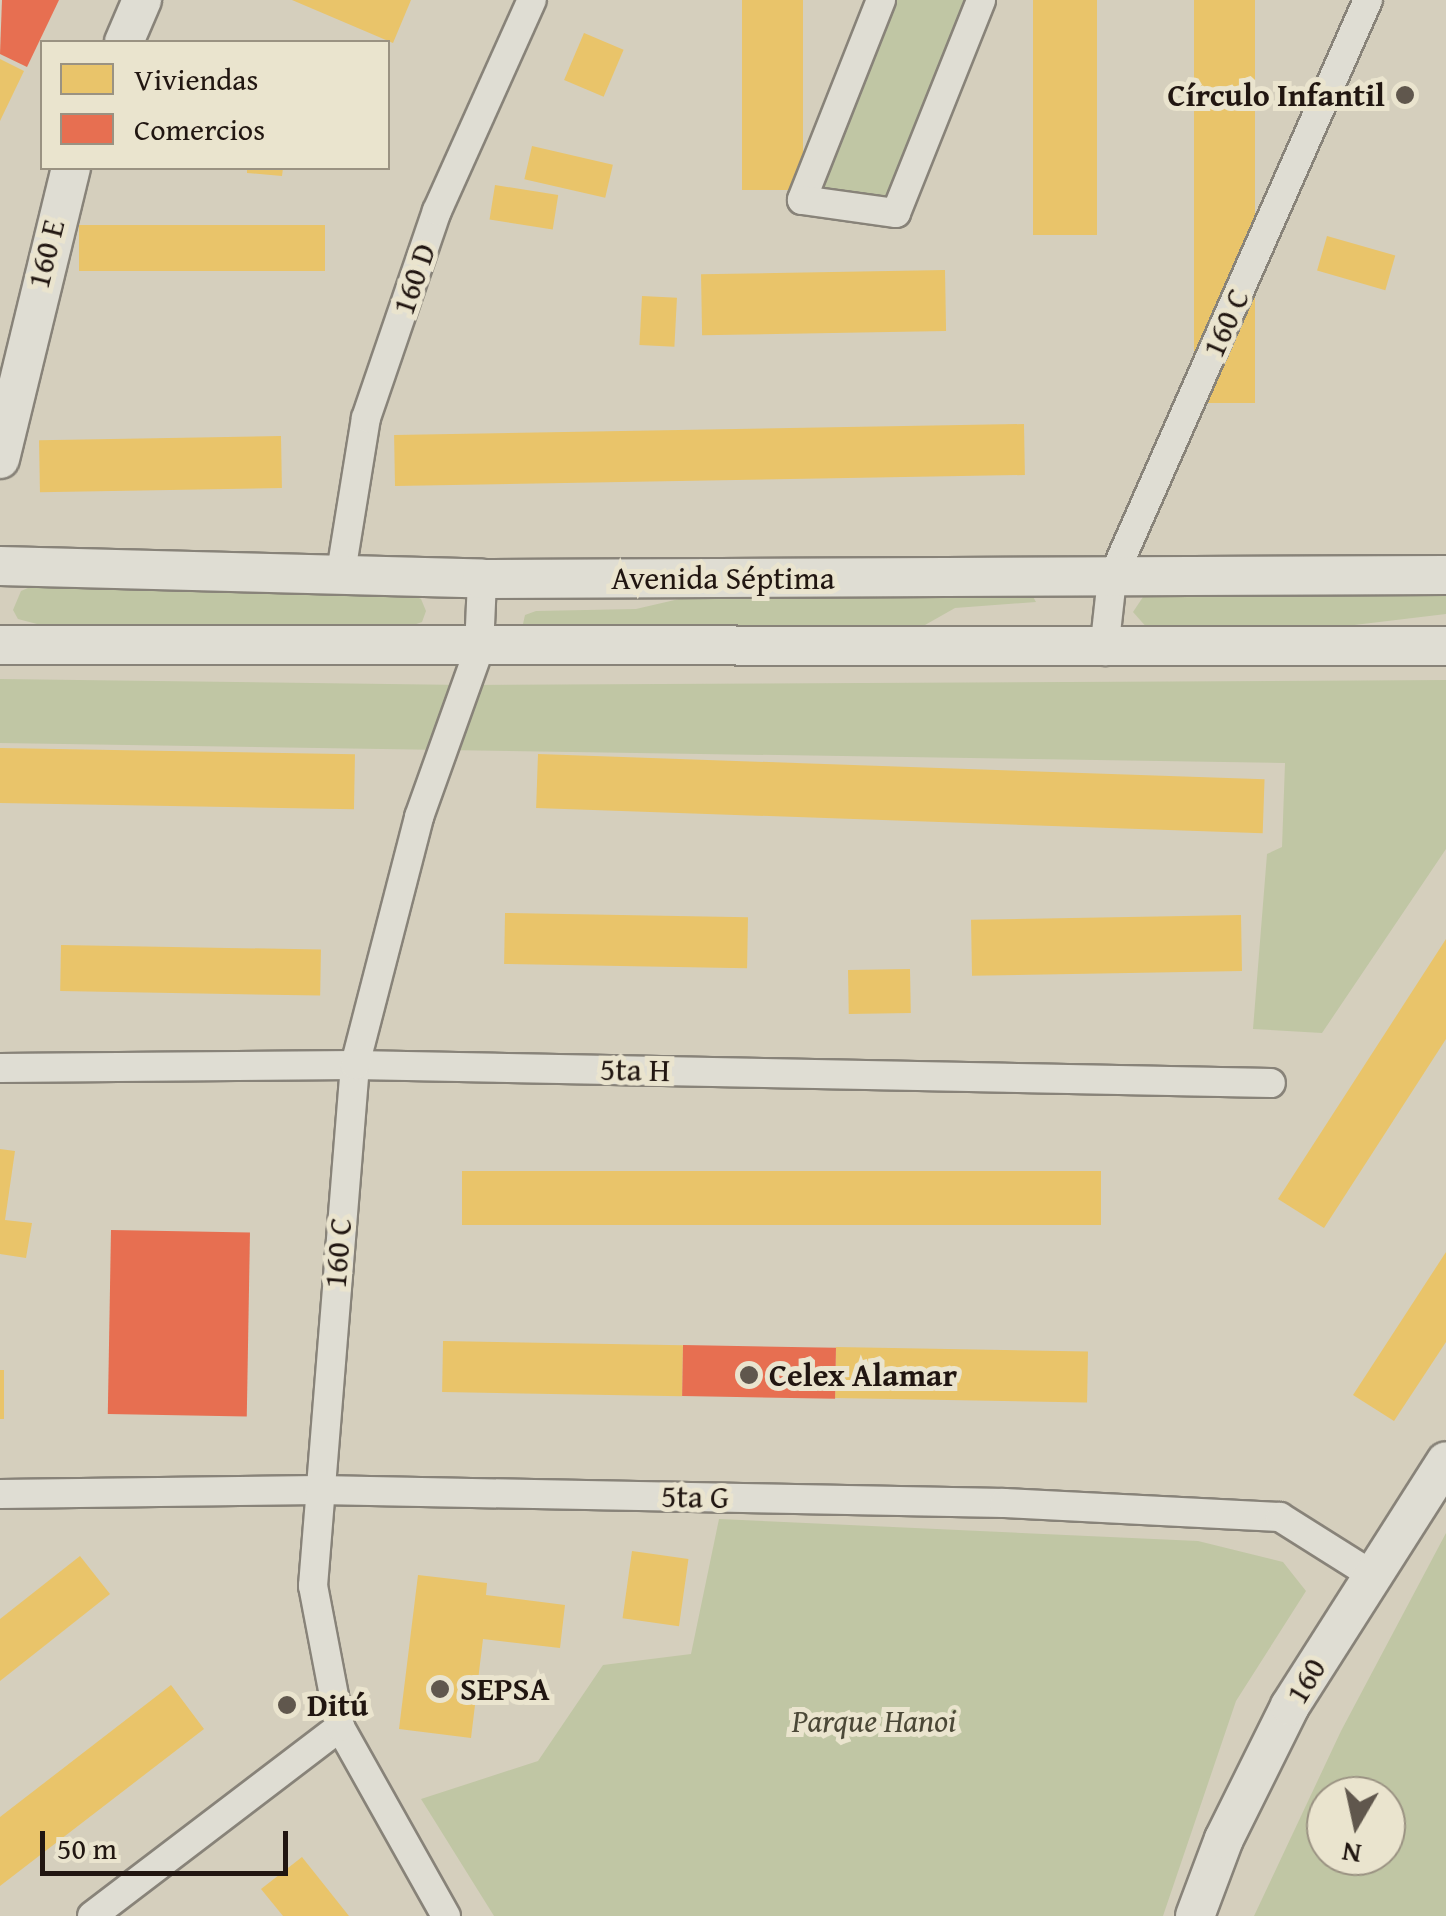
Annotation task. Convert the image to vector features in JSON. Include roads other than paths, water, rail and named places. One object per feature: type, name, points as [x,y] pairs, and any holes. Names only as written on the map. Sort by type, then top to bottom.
[{"type":"main road","points":[[125,40],[142,0]]},
{"type":"main road","name":"160 E","points":[[0,459],[71,170]]},
{"type":"main road","name":"Avenida Séptima","points":[[0,566],[482,578],[1446,575]]},
{"type":"main road","points":[[0,645],[1104,651],[1446,646]]},
{"type":"main road","name":"160","points":[[1196,1916],[1224,1839],[1290,1706],[1446,1461]]},
{"type":"street","name":"160 D","points":[[341,572],[366,418],[437,211],[532,0]]},
{"type":"street","points":[[881,0],[802,200],[896,212],[981,0]]},
{"type":"street","name":"160 C","points":[[1104,651],[1112,579],[1368,0]]},
{"type":"street","name":"160 C","points":[[446,1916],[340,1727],[313,1586],[355,1065],[419,818],[479,649],[482,578]]},
{"type":"street","name":"5ta H","points":[[0,1068],[355,1065],[1270,1083]]},
{"type":"street","name":"5ta G","points":[[6,1499],[319,1490],[1004,1503],[1280,1518],[1372,1575]]},
{"type":"street","points":[[92,1916],[340,1727]]},
{"type":"place","name":"Círculo Infantil","points":[[1405,95]]},
{"type":"place","name":"Celex Alamar","points":[[749,1375]]},
{"type":"place","name":"SEPSA","points":[[440,1689]]},
{"type":"place","name":"Ditú","points":[[287,1705]]},
{"type":"park label","name":"Parque Hanoi","points":[[874,1721]]}]
